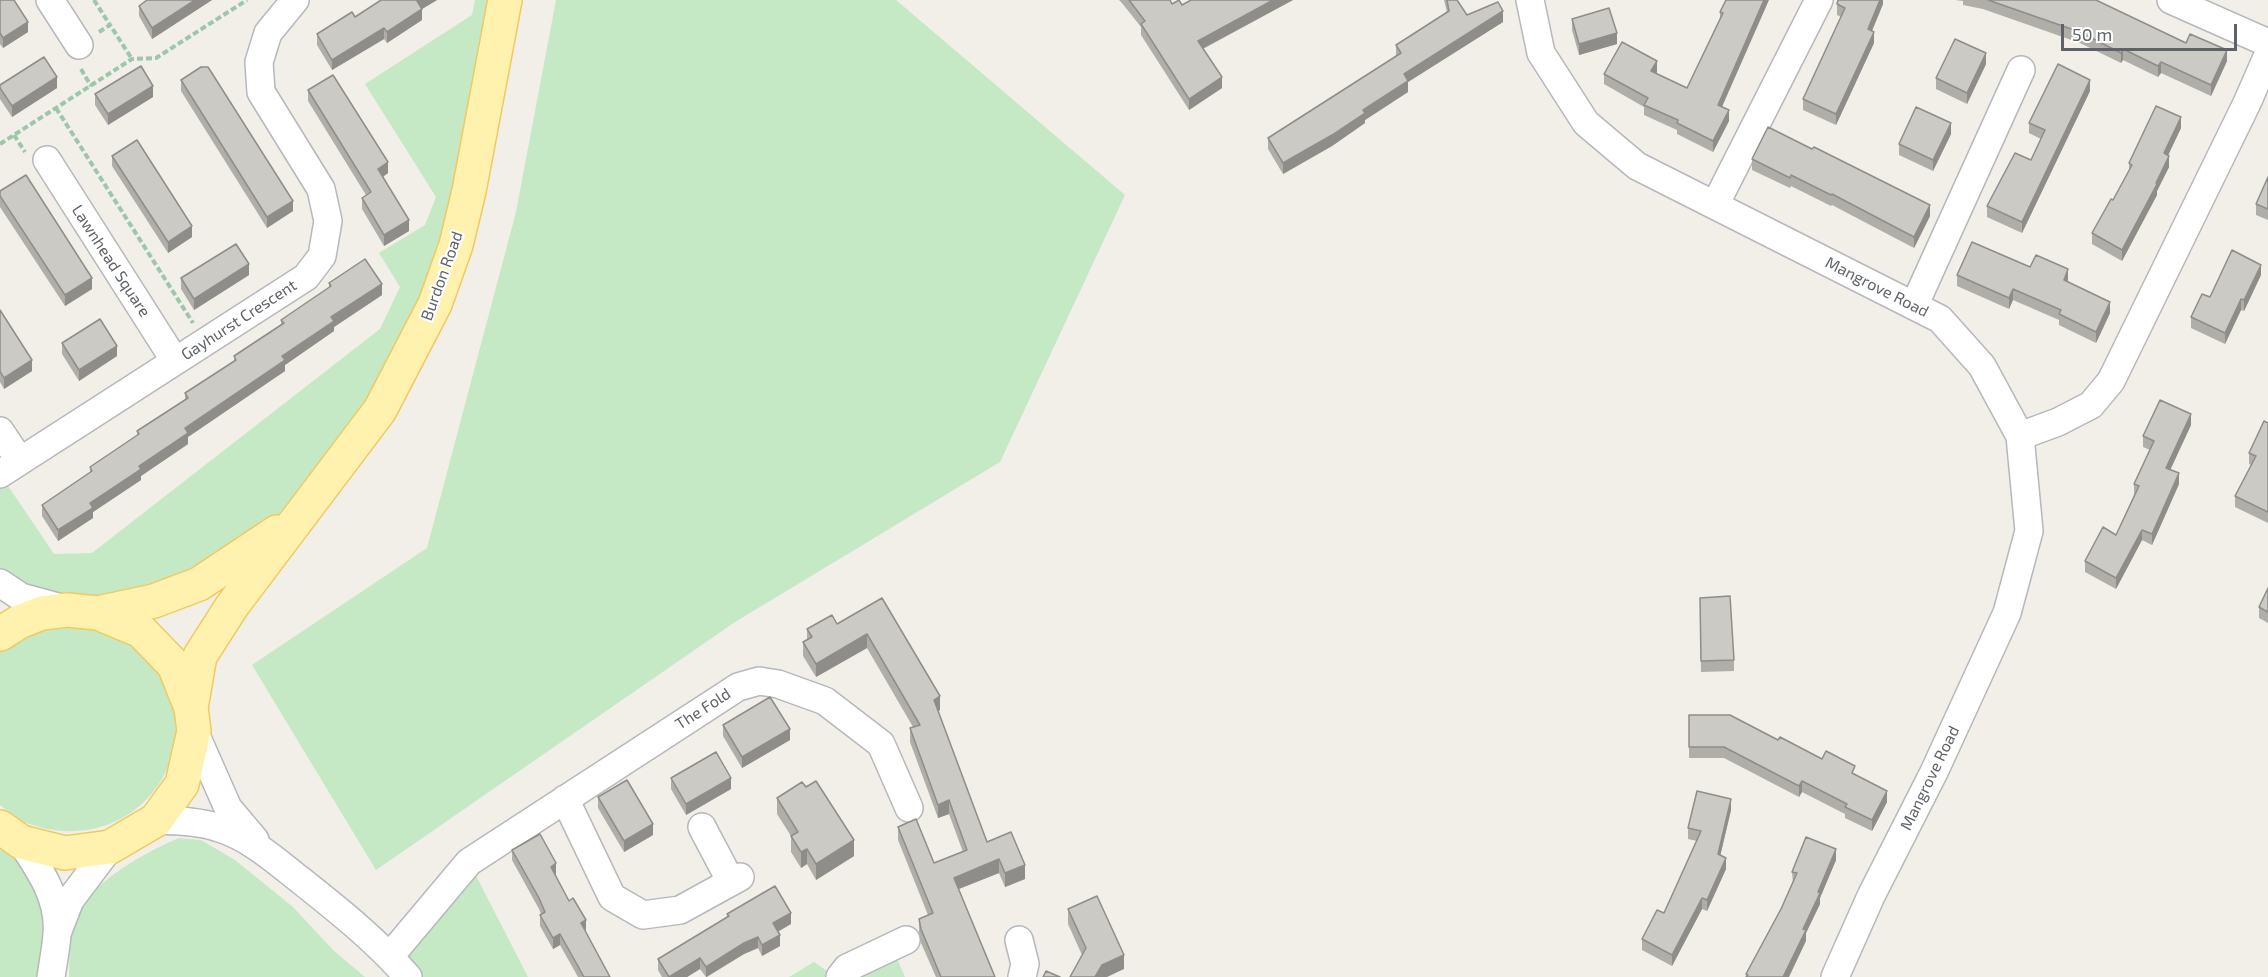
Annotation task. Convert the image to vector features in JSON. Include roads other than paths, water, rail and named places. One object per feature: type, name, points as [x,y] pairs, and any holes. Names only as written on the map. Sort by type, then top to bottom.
[{"type":"main road","name":"Burdon Road","points":[[11,835],[65,853],[110,847],[156,820],[182,783],[193,719],[200,656],[232,606],[380,410],[435,304],[456,245],[469,190],[505,0]]},
{"type":"main road","name":"Burdon Road","points":[[0,634],[19,622],[42,613],[83,611],[154,601],[199,584],[298,518]]},
{"type":"main road","points":[[83,611],[141,631],[174,664],[193,719]]},
{"type":"street","points":[[50,0],[79,45]]},
{"type":"street","name":"Gayhurst Crescent","points":[[10,468],[306,277],[322,256],[328,221],[321,189],[261,92],[259,62],[268,33],[295,0]]},
{"type":"street","name":"Mangrove Road","points":[[1530,0],[1541,53],[1586,123],[1637,166],[1940,319],[1982,366],[2020,436],[2029,531],[2007,613],[1935,772],[1871,897],[1835,977]]},
{"type":"street","points":[[1715,205],[1819,0]]},
{"type":"street","points":[[2171,0],[2268,43]]},
{"type":"street","points":[[2020,436],[2058,422],[2091,405],[2111,381],[2247,103],[2268,55]]},
{"type":"street","points":[[1914,306],[2021,70]]},
{"type":"street","name":"Lawnhead Square","points":[[47,160],[175,361]]},
{"type":"street","points":[[0,431],[10,468]]},
{"type":"street","points":[[0,583],[21,597],[83,611]]},
{"type":"street","name":"The Fold","points":[[390,956],[469,862],[738,687],[759,681],[778,684],[825,701],[881,744],[909,808]]},
{"type":"street","points":[[193,719],[228,808],[263,850]]},
{"type":"street","points":[[564,799],[612,897],[643,915],[680,910],[735,880],[702,827]]},
{"type":"street","points":[[156,820],[192,821],[220,828],[263,850],[355,923],[390,956],[408,977]]},
{"type":"street","points":[[11,835],[43,876],[54,904],[57,932],[51,977]]},
{"type":"street","points":[[57,932],[70,900],[110,847]]},
{"type":"street","points":[[840,977],[847,968],[906,940]]},
{"type":"street","points":[[1019,940],[1025,964],[1022,977]]}]
